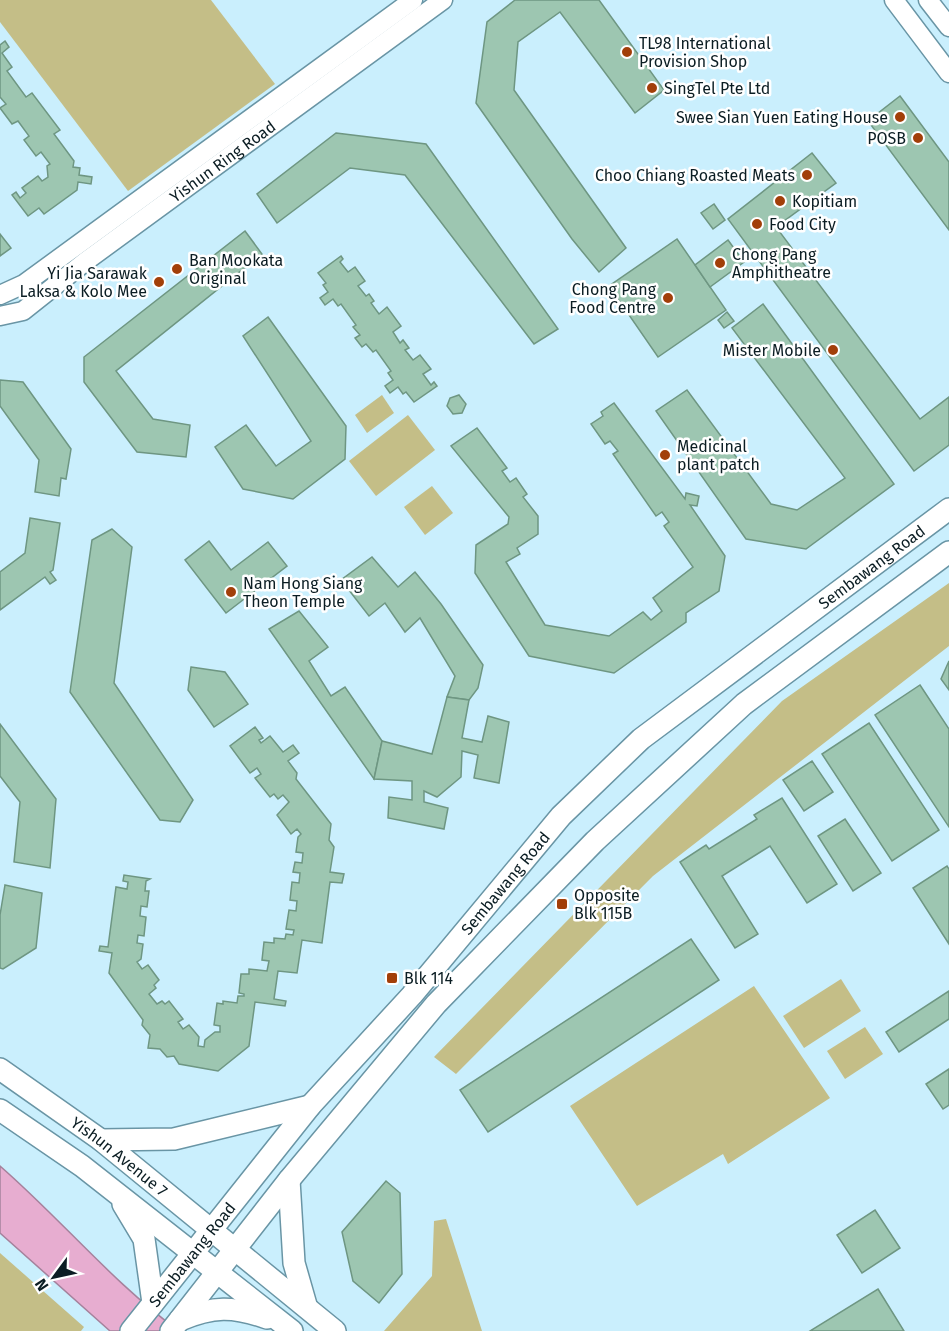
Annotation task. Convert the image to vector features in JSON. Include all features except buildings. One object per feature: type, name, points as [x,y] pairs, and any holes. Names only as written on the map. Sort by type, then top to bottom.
[{"type":"main road","name":"Yishun Ring Road","points":[[0,295],[24,284],[412,0]]},
{"type":"main road","name":"Yishun Ring Road","points":[[0,316],[23,311],[86,261],[443,0]]},
{"type":"main road","points":[[894,0],[949,73]]},
{"type":"main road","points":[[928,0],[949,27]]},
{"type":"main road","name":"Sembawang Road","points":[[131,1331],[310,1106],[412,995],[561,816],[641,740],[949,509]]},
{"type":"main road","name":"Sembawang Road","points":[[176,1324],[289,1180],[436,1004],[595,840],[744,704],[949,552]]},
{"type":"main road","name":"Yishun Avenue 7","points":[[0,1070],[101,1140],[306,1305],[335,1331]]},
{"type":"main road","points":[[101,1140],[174,1139],[310,1106]]},
{"type":"main road","name":"Yishun Avenue 7","points":[[0,1110],[116,1193],[287,1327]]},
{"type":"main road","points":[[289,1180],[294,1263],[306,1305]]},
{"type":"main road","points":[[116,1193],[144,1239],[153,1303]]},
{"type":"main road","points":[[176,1324],[203,1310],[224,1308],[242,1310],[287,1327]]},
{"type":"shaded area","points":[[0,0],[211,0],[275,84],[128,191],[0,22]]},
{"type":"shaded area","points":[[382,395],[394,413],[367,433],[355,415]]},
{"type":"shaded area","points":[[408,415],[435,450],[376,496],[349,461]]},
{"type":"shaded area","points":[[432,486],[453,513],[425,535],[404,507]]},
{"type":"shaded area","points":[[949,583],[949,646],[653,876],[456,1074],[434,1057],[782,701]]},
{"type":"shaded area","points":[[841,979],[861,1011],[804,1048],[783,1016]]},
{"type":"shaded area","points":[[754,986],[830,1098],[728,1164],[723,1154],[637,1206],[570,1106]]},
{"type":"shaded area","points":[[865,1027],[883,1054],[845,1079],[827,1051]]},
{"type":"shaded area","points":[[0,1166],[132,1293],[179,1331],[110,1331],[0,1233]]},
{"type":"shaded area","points":[[446,1219],[482,1331],[384,1331],[432,1276],[434,1221]]},
{"type":"shaded area","points":[[0,1253],[84,1327],[81,1331],[0,1331]]},
{"type":"place","name":"TL98 International Provision Shop","points":[[627,52]]},
{"type":"place","name":"SingTel Pte Ltd","points":[[652,88]]},
{"type":"place","name":"Swee Sian Yuen Eating House","points":[[900,117]]},
{"type":"place","name":"POSB","points":[[918,138]]},
{"type":"place","name":"Choo Chiang Roasted Meats","points":[[807,175]]},
{"type":"place","name":"Kopitiam","points":[[780,201]]},
{"type":"place","name":"Food City","points":[[757,224]]},
{"type":"place","name":"Chong Pang Amphitheatre","points":[[720,263]]},
{"type":"place","name":"Ban Mookata Original","points":[[177,269]]},
{"type":"place","name":"Yi Jia Sarawak Laksa & Kolo Mee","points":[[159,282]]},
{"type":"place","name":"Chong Pang Food Centre","points":[[668,298]]},
{"type":"place","name":"Mister Mobile","points":[[833,350]]},
{"type":"place","name":"Medicinal plant patch","points":[[665,455]]},
{"type":"place","name":"Nam Hong Siang Theon Temple","points":[[231,592]]},
{"type":"place","name":"Opposite Blk 115B","points":[[562,904]]},
{"type":"place","name":"Blk 114","points":[[392,978]]}]
